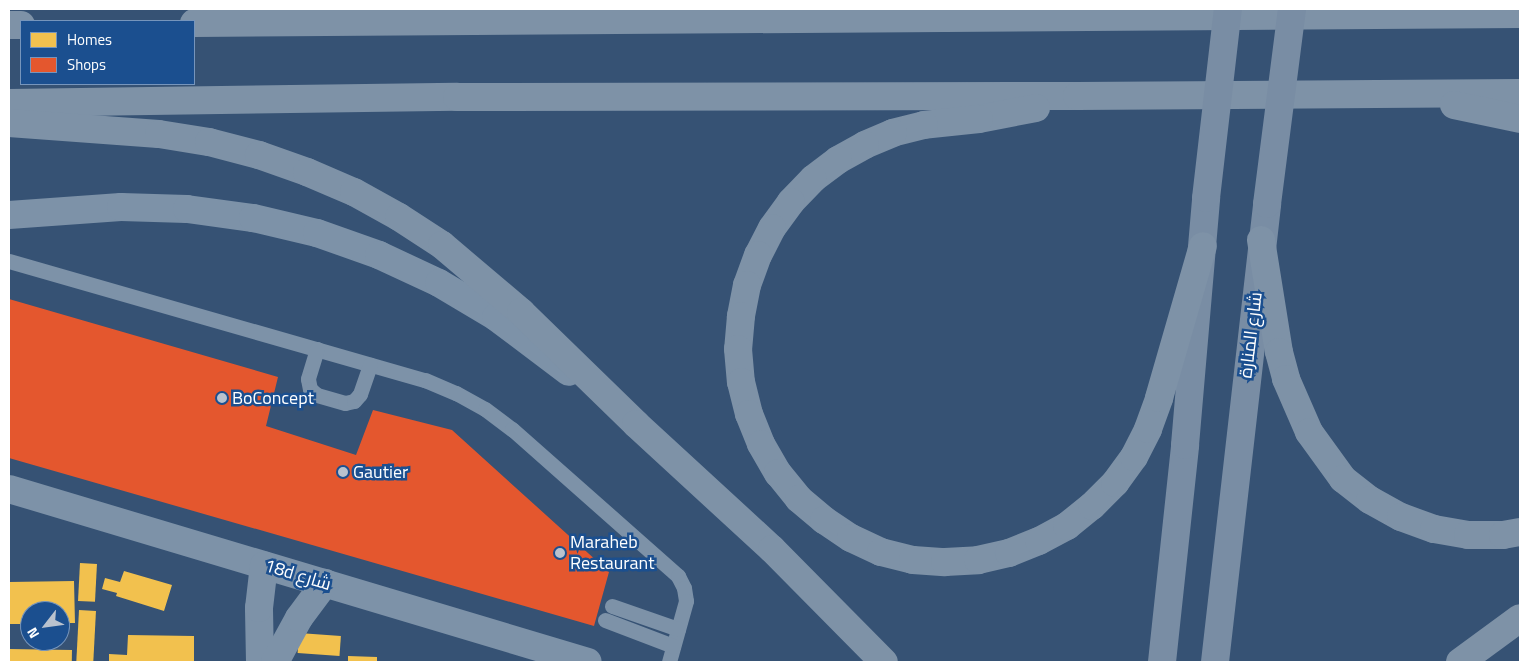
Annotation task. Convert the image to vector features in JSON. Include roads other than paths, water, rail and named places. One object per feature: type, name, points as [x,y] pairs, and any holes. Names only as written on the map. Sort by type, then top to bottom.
[{"type":"highway","points":[[195,23],[1520,14]]},
{"type":"highway","points":[[9,103],[457,96],[1077,96],[1520,93]]},
{"type":"highway","points":[[1406,94],[1520,119]]},
{"type":"highway","points":[[1077,96],[1027,110],[979,119],[924,125],[894,133],[865,145],[838,160],[813,179],[791,202],[772,228],[758,256],[747,285],[741,316],[738,349],[741,382],[748,414],[761,444],[778,473],[799,499],[824,520],[851,538],[882,552],[913,560],[945,562],[978,560],[1009,553],[1039,542],[1067,526],[1092,506],[1115,483],[1134,457],[1148,428],[1203,246]]},
{"type":"highway","points":[[9,123],[159,134],[209,142],[258,155],[307,172],[354,192],[399,217],[442,245],[482,276],[636,424],[772,549],[884,662]]},
{"type":"highway","points":[[1261,240],[1279,352],[1286,379],[1309,432],[1343,479],[1370,500],[1401,517],[1434,529],[1468,535],[1503,535],[1520,532]]},
{"type":"highway","points":[[1460,662],[1520,618]]},
{"type":"main road","points":[[1162,662],[1185,445],[1206,198],[1228,9]]},
{"type":"main road","name":"شارع المنارة","points":[[1215,662],[1261,240],[1292,9]]},
{"type":"street","points":[[9,215],[121,207],[187,209],[253,218],[317,233],[379,255],[439,283],[480,307],[496,317],[636,424]]},
{"type":"street","name":"18d شارع","points":[[9,489],[588,662]]},
{"type":"street","points":[[260,662],[259,608],[264,564]]},
{"type":"street","points":[[274,662],[299,618],[325,583]]},
{"type":"lane","points":[[9,261],[425,380],[456,393],[485,409],[512,429],[678,576],[684,588],[686,601],[669,662]]},
{"type":"lane","points":[[317,349],[308,379],[310,388],[317,395],[345,402],[354,401],[360,394],[370,364]]},
{"type":"lane","points":[[612,606],[678,630]]},
{"type":"lane","points":[[605,620],[673,646]]},
{"type":"place","name":"BoConcept","points":[[222,398]]},
{"type":"place","name":"Gautier","points":[[343,472]]},
{"type":"place","name":"Maraheb Restaurant","points":[[560,553]]}]
